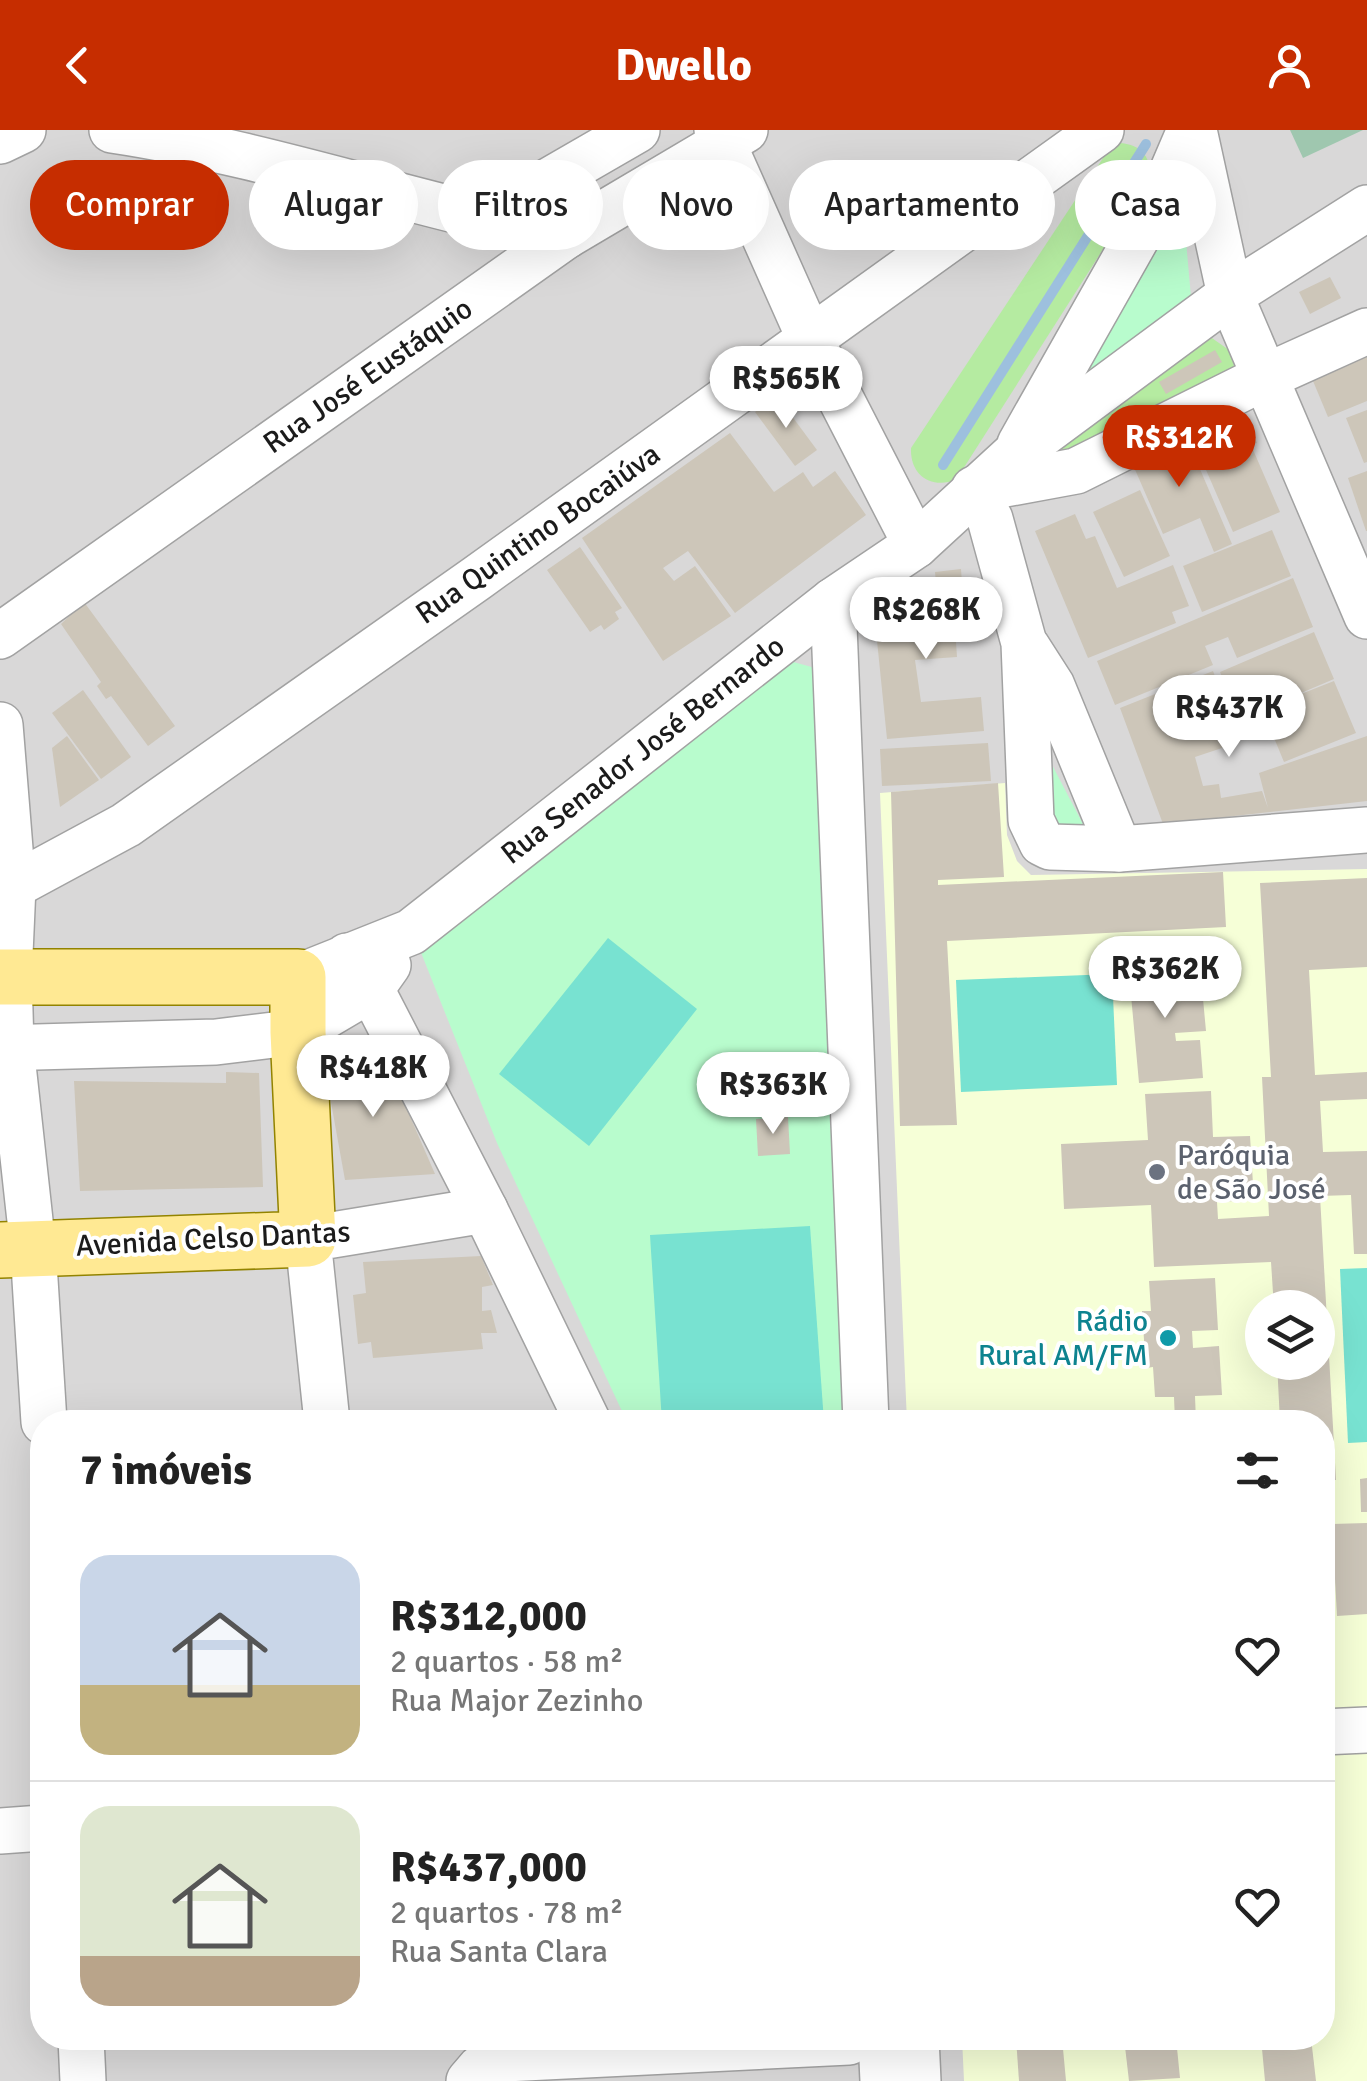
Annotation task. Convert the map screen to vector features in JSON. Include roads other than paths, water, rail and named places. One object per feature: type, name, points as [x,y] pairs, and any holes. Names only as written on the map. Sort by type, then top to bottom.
[{"type":"main road","points":[[4,976],[298,977],[308,1239]]},
{"type":"main road","name":"Avenida Celso Dantas","points":[[16,1249],[308,1239]]},
{"type":"street","points":[[0,141],[22,130]]},
{"type":"street","points":[[112,130],[234,153],[438,207]]},
{"type":"street","points":[[585,160],[637,130]]},
{"type":"street","name":"Rua Quintino Bocaiúva","points":[[7,884],[126,824],[1101,130]]},
{"type":"street","points":[[1192,130],[1230,295],[1367,616]]},
{"type":"street","points":[[1014,456],[1166,186],[1192,130]]},
{"type":"street","points":[[728,134],[810,340],[916,545]]},
{"type":"street","name":"Rua José Eustáquio","points":[[603,213],[728,134]]},
{"type":"street","name":"Rua Senador José Bernardo","points":[[6,1048],[216,1042],[298,1032],[359,973],[411,932],[833,601],[916,545],[1014,456],[1230,295],[1367,208]]},
{"type":"street","name":"Rua José Eustáquio","points":[[0,636],[546,250]]},
{"type":"street","points":[[1367,331],[1076,470],[974,490],[990,519],[1024,643],[1030,820],[1042,843],[1050,847],[1118,849],[1367,830]]},
{"type":"street","points":[[833,601],[866,1410]]},
{"type":"street","points":[[1024,643],[1052,686],[1118,849]]},
{"type":"street","points":[[0,725],[7,884],[6,1048],[16,1249],[42,1410]]},
{"type":"street","points":[[298,977],[359,973],[485,1210],[582,1410]]},
{"type":"street","points":[[165,977],[166,1044]]},
{"type":"street","name":"Avenida Celso Dantas","points":[[308,1239],[485,1210]]},
{"type":"street","points":[[308,1239],[325,1410]]},
{"type":"street","points":[[1335,1731],[1367,1730]]},
{"type":"street","points":[[0,1831],[30,1829]]},
{"type":"street","points":[[82,2050],[83,2081]]},
{"type":"street","points":[[479,2072],[505,2059],[892,2054]]},
{"type":"waterway","points":[[943,465],[1146,144]]},
{"type":"place","name":"Paróquia de São José","points":[[1157,1172]]},
{"type":"place","name":"Rádio Rural AM/FM","points":[[1168,1338]]}]
